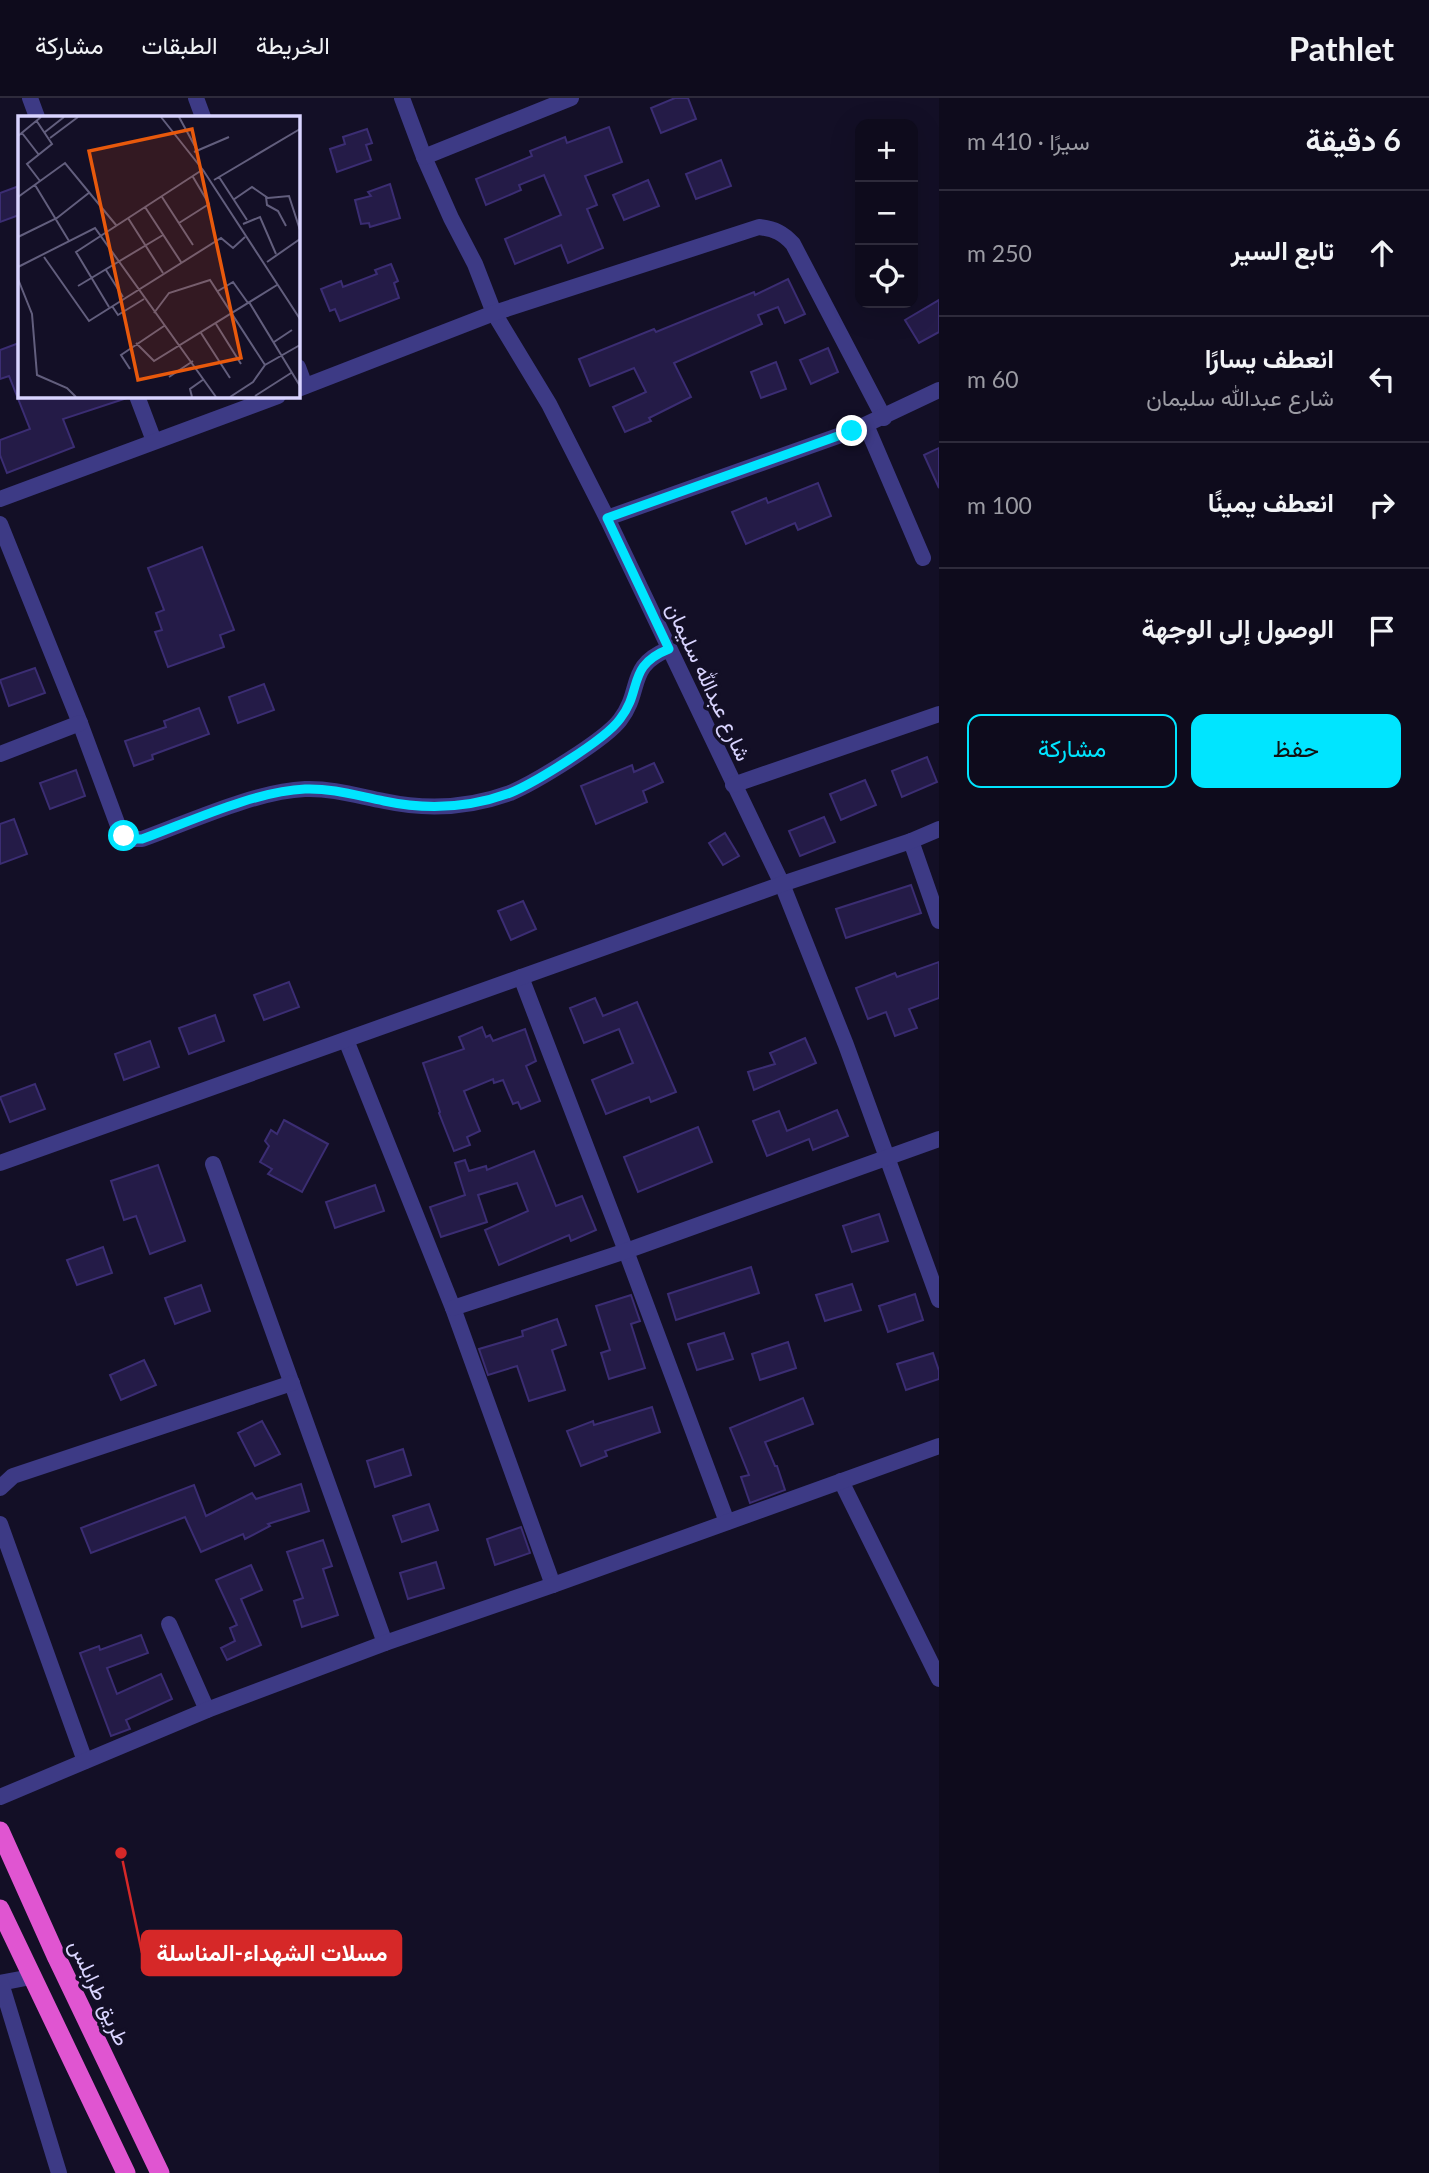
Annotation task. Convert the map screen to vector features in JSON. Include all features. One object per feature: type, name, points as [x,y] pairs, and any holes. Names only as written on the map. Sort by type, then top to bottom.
[{"type":"highway","name":"طريق طرابلس","points":[[0,1830],[57,1958],[160,2173]]},
{"type":"highway","points":[[0,1909],[126,2173]]},
{"type":"street","points":[[30,98],[37,116]]},
{"type":"street","points":[[195,98],[203,116]]},
{"type":"street","name":"شارع عبدالله سليمان","points":[[402,98],[450,218],[475,264],[494,313],[549,404],[607,518],[782,884],[846,1045],[939,1300]]},
{"type":"street","points":[[424,157],[571,98]]},
{"type":"street","points":[[301,387],[494,313],[760,227],[774,229],[785,235],[800,256],[884,418]]},
{"type":"street","points":[[607,518],[866,425],[939,390]]},
{"type":"street","points":[[137,397],[154,441]]},
{"type":"street","points":[[0,499],[275,397]]},
{"type":"street","points":[[866,425],[923,558]]},
{"type":"street","points":[[0,524],[120,831],[129,839],[142,839],[266,795],[294,790],[336,791],[418,806],[471,804],[491,799],[528,785],[611,730],[626,710],[642,667],[649,659],[669,649]]},
{"type":"street","points":[[733,785],[939,714]]},
{"type":"street","points":[[0,754],[80,723]]},
{"type":"street","points":[[0,1163],[939,829]]},
{"type":"street","points":[[911,841],[939,921]]},
{"type":"street","points":[[521,977],[727,1522]]},
{"type":"street","points":[[346,1040],[453,1308],[553,1585]]},
{"type":"street","points":[[453,1308],[626,1251],[939,1139]]},
{"type":"street","points":[[213,1164],[385,1643]]},
{"type":"street","points":[[0,1488],[13,1476],[292,1383]]},
{"type":"street","points":[[0,1797],[207,1710],[385,1643],[939,1446]]},
{"type":"street","points":[[841,1481],[939,1679]]},
{"type":"street","points":[[0,1524],[85,1761]]},
{"type":"street","points":[[169,1623],[207,1710]]},
{"type":"street","points":[[31,1977],[0,1983],[59,2173]]},
{"type":"building","points":[[675,98],[688,98],[696,119],[661,133],[651,108]]},
{"type":"building","points":[[609,127],[622,162],[585,176],[597,205],[587,209],[603,248],[568,263],[561,245],[515,264],[505,239],[561,215],[544,175],[519,185],[521,190],[486,205],[476,179],[532,156],[530,151],[565,137],[567,143]]},
{"type":"building","points":[[367,129],[372,143],[366,145],[371,160],[337,172],[330,149],[345,144],[343,137]]},
{"type":"building","points":[[721,160],[731,186],[696,199],[686,174]]},
{"type":"building","points":[[648,180],[659,206],[624,220],[613,195]]},
{"type":"building","points":[[390,184],[400,218],[370,227],[369,223],[361,224],[355,200],[371,196],[368,192]]},
{"type":"building","points":[[18,186],[18,215],[0,222],[0,193]]},
{"type":"building","points":[[391,264],[398,281],[394,283],[399,298],[340,321],[335,309],[330,311],[321,289],[341,281],[343,287],[377,274],[375,270]]},
{"type":"building","points":[[788,279],[805,314],[785,323],[778,307],[758,315],[762,324],[674,363],[691,397],[649,418],[651,421],[625,432],[613,407],[646,392],[634,368],[590,386],[579,359],[654,329],[656,332],[754,292],[755,295]]},
{"type":"building","points":[[939,300],[939,332],[919,343],[905,320]]},
{"type":"building","points":[[18,343],[18,397],[127,398],[63,419],[74,447],[7,473],[0,455],[0,440],[30,429],[9,376],[0,379],[0,350]]},
{"type":"building","points":[[828,348],[838,372],[811,384],[800,360]]},
{"type":"building","points":[[776,362],[786,389],[761,398],[751,372]]},
{"type":"building","points":[[939,448],[939,488],[924,455]]},
{"type":"building","points":[[818,483],[831,516],[798,530],[795,523],[746,544],[732,512],[766,498],[768,503]]},
{"type":"building","points":[[202,547],[234,630],[220,635],[224,647],[168,667],[155,632],[162,630],[156,613],[164,610],[148,568]]},
{"type":"building","points":[[35,668],[45,693],[9,706],[0,680]]},
{"type":"building","points":[[264,684],[274,710],[238,723],[229,697]]},
{"type":"building","points":[[199,708],[209,734],[152,755],[153,759],[134,766],[125,741],[166,727],[164,721]]},
{"type":"building","points":[[927,757],[937,782],[902,797],[892,771]]},
{"type":"building","points":[[654,763],[663,782],[643,791],[647,802],[596,824],[581,786],[632,765],[634,772]]},
{"type":"building","points":[[76,770],[85,796],[50,809],[40,783]]},
{"type":"building","points":[[865,780],[876,805],[841,820],[830,794]]},
{"type":"building","points":[[824,817],[835,842],[800,856],[789,831]]},
{"type":"building","points":[[14,819],[27,854],[0,864],[0,824]]},
{"type":"building","points":[[725,833],[739,856],[723,865],[709,843]]},
{"type":"building","points":[[911,885],[921,913],[846,938],[836,909]]},
{"type":"building","points":[[523,901],[536,929],[511,940],[498,911]]},
{"type":"building","points":[[939,962],[939,998],[909,1009],[917,1028],[895,1036],[886,1012],[868,1019],[856,988],[895,973],[897,977]]},
{"type":"building","points":[[289,982],[299,1007],[264,1020],[254,995]]},
{"type":"building","points":[[595,998],[603,1016],[637,1002],[676,1092],[651,1102],[649,1097],[606,1114],[592,1080],[633,1063],[619,1029],[584,1043],[570,1008]]},
{"type":"building","points":[[215,1015],[224,1041],[189,1054],[179,1028]]},
{"type":"building","points":[[482,1027],[486,1037],[490,1035],[493,1041],[525,1029],[536,1061],[526,1066],[540,1101],[521,1109],[518,1102],[513,1104],[503,1080],[494,1083],[493,1079],[464,1091],[480,1131],[467,1137],[470,1145],[454,1151],[423,1063],[464,1049],[459,1037]]},
{"type":"building","points":[[805,1038],[816,1063],[754,1090],[748,1072],[775,1064],[770,1053]]},
{"type":"building","points":[[150,1041],[159,1067],[124,1080],[115,1054]]},
{"type":"building","points":[[35,1084],[45,1109],[10,1122],[0,1097]]},
{"type":"building","points":[[837,1110],[848,1136],[813,1150],[809,1139],[767,1156],[753,1121],[779,1111],[787,1131]]},
{"type":"building","points":[[284,1120],[328,1144],[302,1192],[268,1174],[272,1169],[260,1162],[269,1146],[265,1141],[271,1130],[277,1134]]},
{"type":"building","points":[[698,1127],[712,1162],[638,1192],[624,1157]]},
{"type":"building","points":[[534,1151],[556,1206],[582,1196],[596,1230],[571,1241],[569,1235],[499,1265],[485,1230],[528,1211],[517,1183],[478,1195],[487,1222],[441,1237],[430,1207],[465,1195],[455,1163],[465,1160],[469,1171],[486,1166],[487,1170]]},
{"type":"building","points":[[158,1165],[185,1241],[150,1254],[136,1216],[124,1220],[111,1181]]},
{"type":"building","points":[[375,1185],[384,1211],[335,1228],[326,1202]]},
{"type":"building","points":[[879,1214],[888,1241],[852,1252],[843,1226]]},
{"type":"building","points":[[103,1247],[112,1273],[77,1285],[67,1260]]},
{"type":"building","points":[[751,1267],[759,1293],[676,1320],[668,1294]]},
{"type":"building","points":[[852,1284],[861,1310],[825,1321],[816,1295]]},
{"type":"building","points":[[201,1285],[210,1311],[175,1324],[165,1298]]},
{"type":"building","points":[[915,1294],[923,1320],[888,1332],[879,1306]]},
{"type":"building","points":[[631,1295],[640,1321],[631,1324],[645,1368],[609,1379],[601,1353],[610,1350],[596,1306]]},
{"type":"building","points":[[557,1319],[566,1345],[552,1350],[565,1390],[529,1401],[517,1366],[488,1375],[479,1349],[523,1336],[522,1331]]},
{"type":"building","points":[[724,1333],[733,1359],[697,1370],[688,1344]]},
{"type":"building","points":[[788,1342],[796,1368],[760,1380],[752,1354]]},
{"type":"building","points":[[933,1353],[939,1379],[906,1390],[897,1364]]},
{"type":"building","points":[[144,1360],[156,1385],[121,1400],[110,1375]]},
{"type":"building","points":[[803,1398],[813,1424],[765,1442],[785,1490],[750,1503],[741,1477],[749,1475],[730,1428]]},
{"type":"building","points":[[652,1407],[660,1432],[605,1451],[607,1456],[581,1466],[567,1431],[593,1421],[594,1425]]},
{"type":"building","points":[[262,1421],[280,1454],[255,1466],[238,1433]]},
{"type":"building","points":[[403,1449],[411,1475],[375,1487],[367,1461]]},
{"type":"building","points":[[301,1484],[309,1511],[268,1524],[270,1526],[245,1539],[243,1534],[201,1552],[185,1517],[91,1553],[81,1528],[194,1485],[206,1516],[252,1493],[256,1499]]},
{"type":"building","points":[[429,1504],[438,1530],[402,1542],[393,1516]]},
{"type":"building","points":[[521,1527],[530,1553],[495,1565],[487,1539]]},
{"type":"building","points":[[323,1540],[332,1566],[323,1569],[338,1615],[302,1627],[294,1601],[303,1598],[287,1552]]},
{"type":"building","points":[[436,1562],[444,1588],[408,1599],[400,1573]]},
{"type":"building","points":[[251,1565],[262,1590],[241,1599],[261,1645],[227,1660],[221,1648],[235,1641],[230,1628],[237,1625],[216,1580]]},
{"type":"building","points":[[141,1635],[148,1653],[107,1668],[117,1694],[161,1674],[172,1699],[126,1720],[130,1729],[111,1736],[80,1653],[99,1646],[100,1650]]},
{"type":"place","name":"مسلات الشهداء-المناسلة","points":[[121,1853]]},
{"type":"route","points":[[124,836],[129,839],[142,839],[266,795],[294,790],[336,791],[387,802],[429,807],[471,804],[528,785],[611,730],[626,710],[636,677],[642,667],[649,659],[669,649],[607,518],[852,431]]}]
